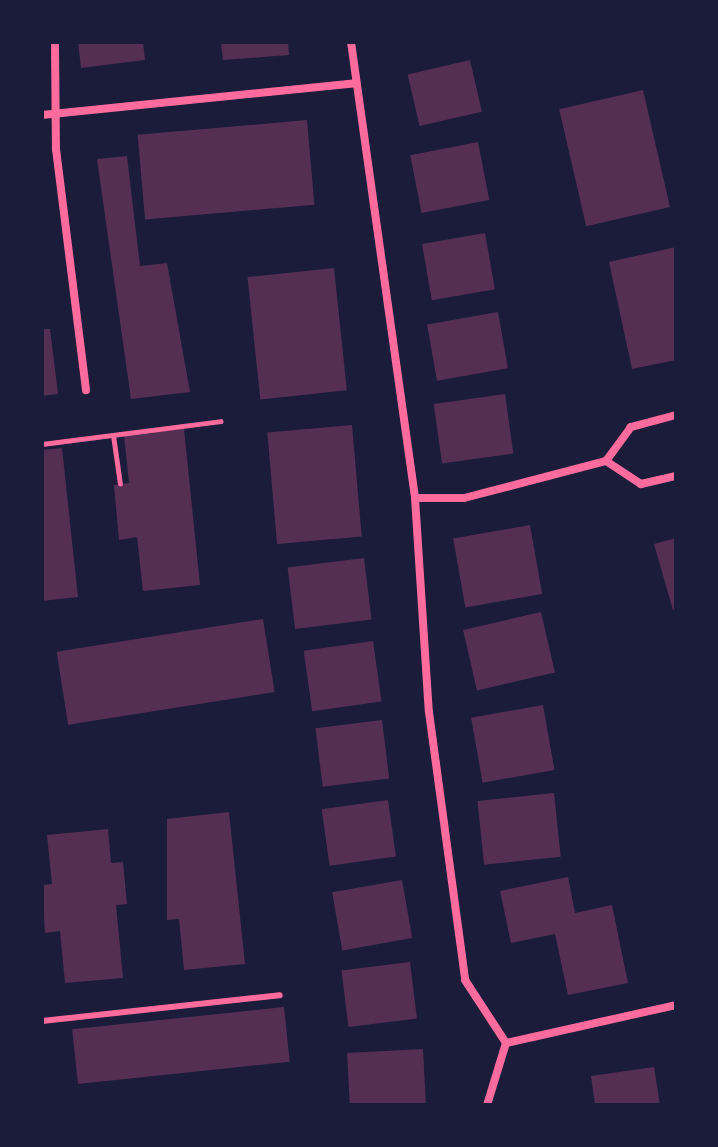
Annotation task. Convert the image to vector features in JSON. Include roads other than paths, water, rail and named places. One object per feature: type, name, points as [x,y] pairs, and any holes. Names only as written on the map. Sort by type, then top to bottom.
[{"type":"street","points":[[55,42],[60,113],[56,149],[86,390]]},
{"type":"street","points":[[351,42],[415,498],[429,712],[465,980],[506,1043]]},
{"type":"street","points":[[42,115],[355,83]]},
{"type":"street","points":[[415,498],[464,498],[606,461],[631,427],[676,415]]},
{"type":"street","points":[[606,461],[641,484],[676,476]]},
{"type":"street","points":[[506,1043],[676,1005]]},
{"type":"street","points":[[487,1105],[506,1043]]},
{"type":"lane","points":[[42,1021],[280,995]]}]
